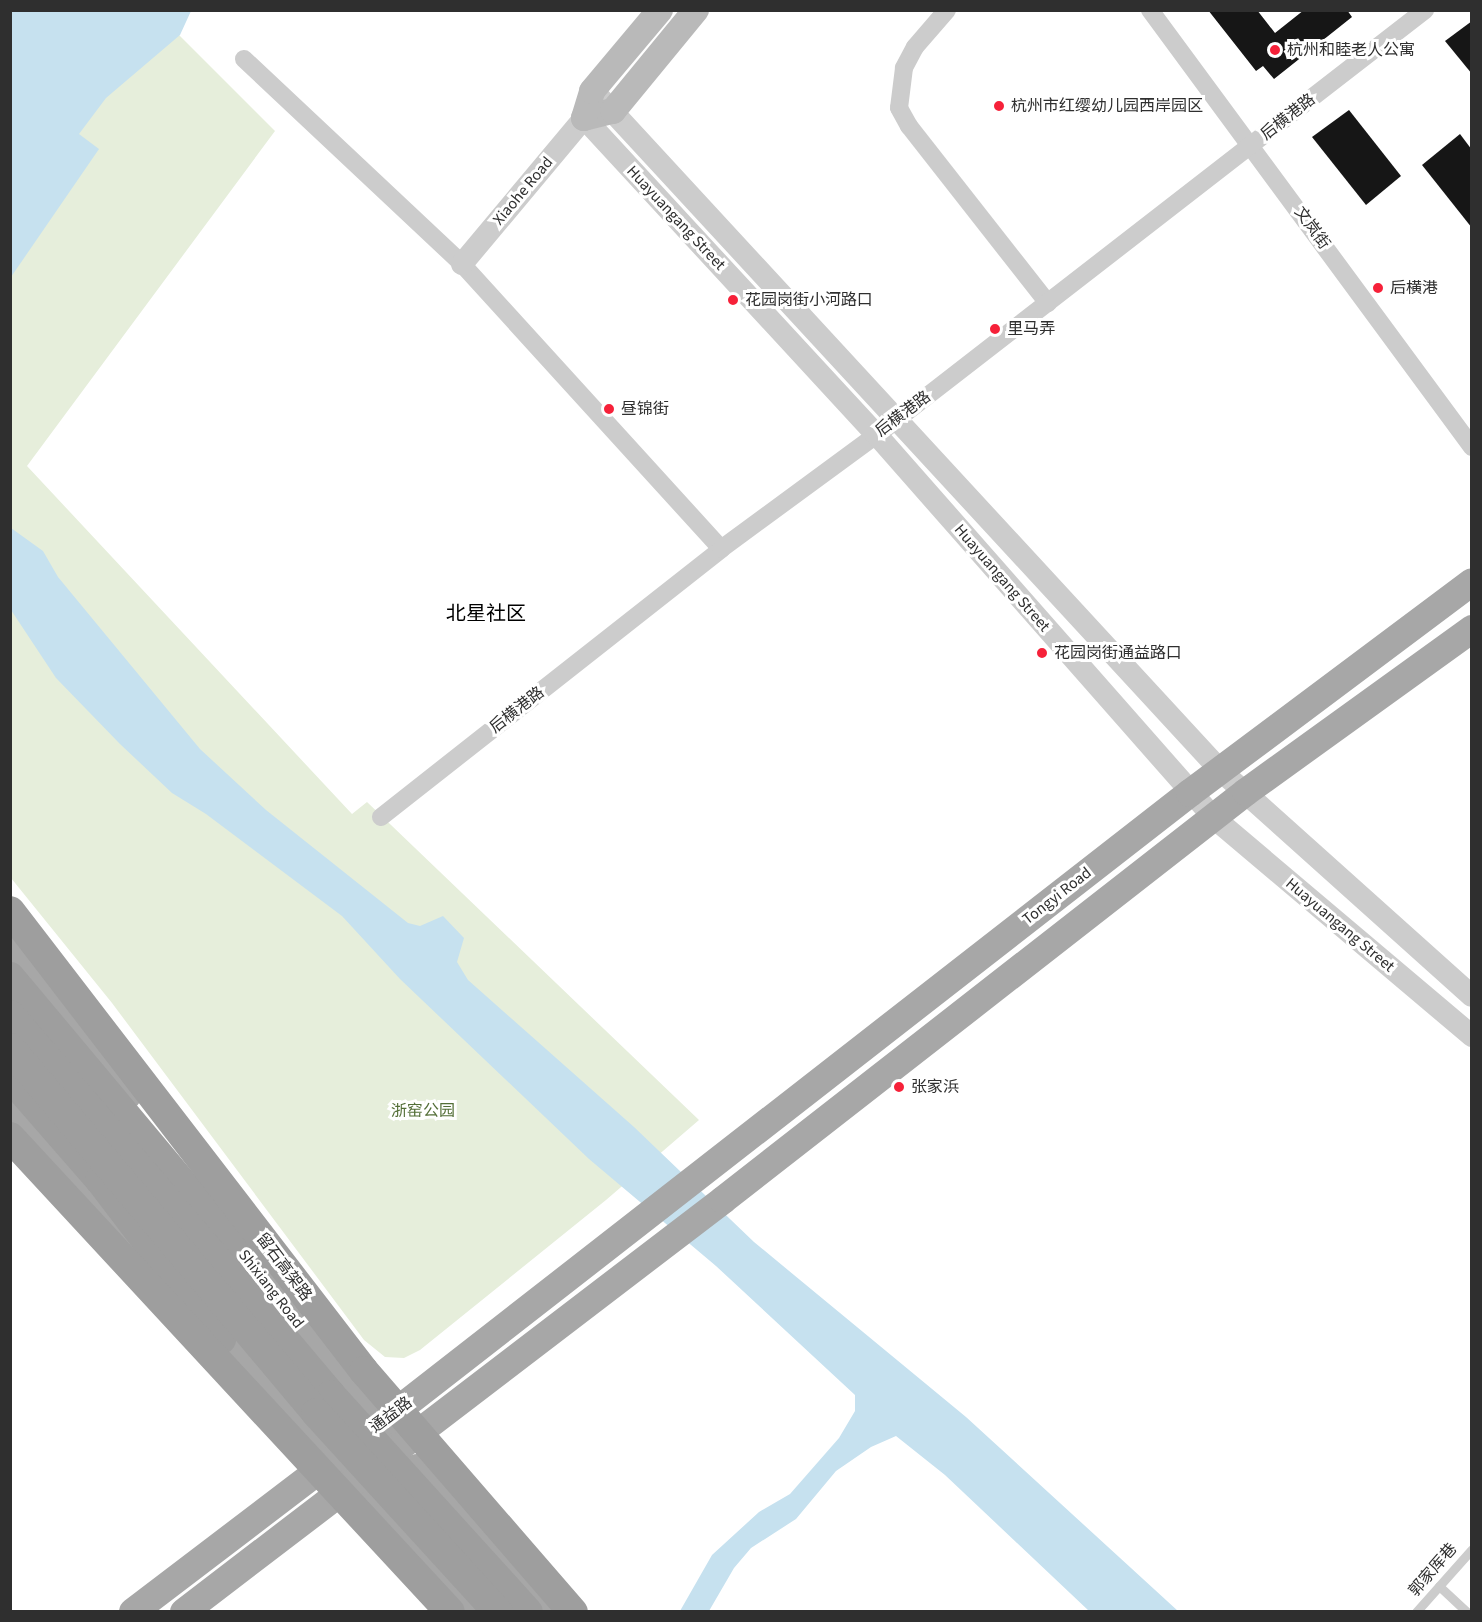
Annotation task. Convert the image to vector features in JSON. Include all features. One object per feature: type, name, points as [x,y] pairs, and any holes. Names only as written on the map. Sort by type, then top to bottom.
[{"type":"highway","name":"留石高架路","points":[[10,911],[364,1371],[573,1611]]},
{"type":"highway","points":[[10,977],[98,1079],[251,1265]]},
{"type":"highway","points":[[10,1015],[331,1395],[528,1611]]},
{"type":"highway","points":[[10,1048],[316,1413],[498,1611]]},
{"type":"highway","points":[[10,1077],[100,1180],[221,1339]]},
{"type":"highway","points":[[10,1137],[450,1611]]},
{"type":"main road","name":"Xiaohe Road","points":[[584,118],[592,91],[660,10]]},
{"type":"main road","points":[[584,118],[613,111],[696,10]]},
{"type":"main road","name":"Tongyi Road","points":[[646,1215],[1190,793],[1472,582]]},
{"type":"main road","name":"Tongyi Road","points":[[670,1240],[1246,792],[1472,628]]},
{"type":"main road","name":"Shixiang Road","points":[[10,950],[76,1028],[251,1265],[388,1435],[552,1611]]},
{"type":"main road","points":[[10,1110],[473,1611]]},
{"type":"main road","name":"通益路","points":[[183,1611],[351,1481],[388,1435],[646,1215]]},
{"type":"main road","name":"通益路","points":[[133,1611],[331,1459],[388,1435],[670,1240]]},
{"type":"street","points":[[947,10],[915,46],[904,68],[899,108],[909,126],[1048,303]]},
{"type":"street","name":"文岚街","points":[[1150,10],[1472,447]]},
{"type":"street","name":"后横港路","points":[[381,817],[721,549],[895,421],[1425,10]]},
{"type":"street","points":[[244,59],[462,264],[721,549]]},
{"type":"street","name":"Huayuangang Street","points":[[592,91],[613,111],[895,421],[1221,771],[1472,996]]},
{"type":"street","name":"Huayuangang Street","points":[[584,118],[876,434],[1214,818],[1472,1036]]},
{"type":"street","name":"Xiaohe Road","points":[[462,264],[584,118]]},
{"type":"lane","name":"郭家厍巷","points":[[1416,1611],[1472,1549]]},
{"type":"lane","points":[[1439,1586],[1467,1611]]},
{"type":"green space","name":"浙窑公园","points":[[155,11],[275,131],[27,466],[352,814],[367,802],[699,1120],[606,1200],[420,1350],[404,1358],[385,1357],[364,1340],[112,1003],[11,878],[11,137]]},
{"type":"water","points":[[11,10],[191,11],[180,35],[106,98],[79,134],[99,149],[11,277]]},
{"type":"water","points":[[11,528],[43,551],[58,577],[200,749],[266,810],[408,923],[420,926],[443,916],[464,938],[457,962],[468,980],[634,1127],[754,1242],[966,1417],[1178,1611],[1089,1611],[945,1475],[896,1436],[871,1447],[836,1471],[796,1519],[751,1548],[734,1568],[709,1611],[680,1611],[712,1555],[759,1512],[790,1494],[839,1438],[855,1411],[855,1395],[716,1266],[589,1159],[400,979],[342,916],[206,814],[172,793],[120,744],[56,678],[11,610]]},
{"type":"building","name":"杭州和睦老人公寓","points":[[1208,10],[1257,10],[1275,33],[1304,10],[1347,10],[1352,17],[1274,79],[1263,66],[1256,71]]},
{"type":"building","points":[[1472,21],[1472,74],[1445,41]]},
{"type":"building","points":[[1349,110],[1401,176],[1366,205],[1312,137]]},
{"type":"building","points":[[1460,134],[1472,150],[1472,228],[1422,165]]},
{"type":"place","name":"杭州和睦老人公寓","points":[[1275,50]]},
{"type":"place","name":"杭州市红缨幼儿园西岸园区","points":[[999,106]]},
{"type":"place","name":"后横港","points":[[1378,288]]},
{"type":"place","name":"花园岗街小河路口","points":[[733,300]]},
{"type":"place","name":"里马弄","points":[[995,329]]},
{"type":"place","name":"昼锦街","points":[[609,409]]},
{"type":"place","name":"花园岗街通益路口","points":[[1042,653]]},
{"type":"place","name":"张家浜","points":[[899,1087]]},
{"type":"district","name":"北星社区","points":[[486,614]]}]
